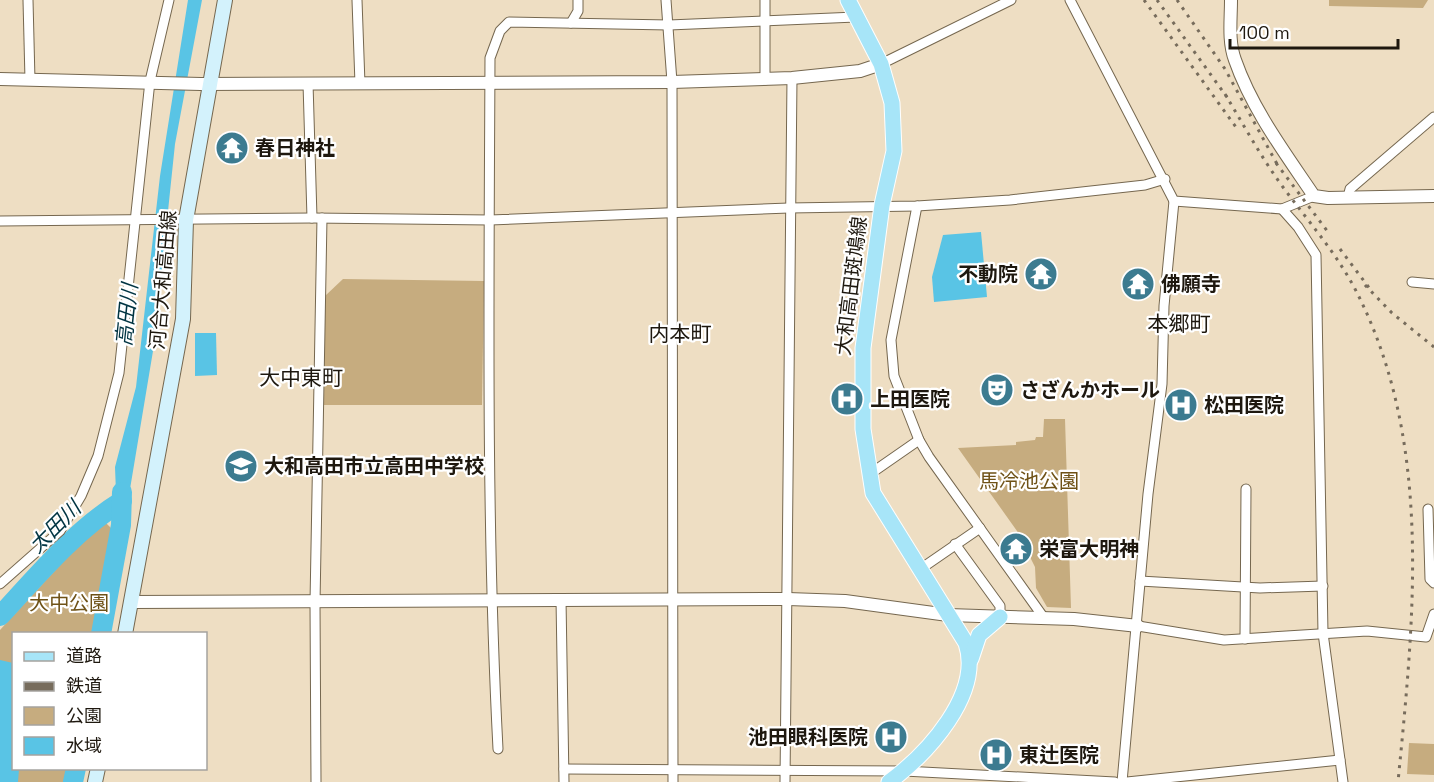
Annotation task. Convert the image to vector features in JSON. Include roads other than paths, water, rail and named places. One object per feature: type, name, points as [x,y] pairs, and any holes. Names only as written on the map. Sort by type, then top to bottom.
[{"type":"main road","name":"河合大和高田線","points":[[124,632],[183,319],[181,220],[205,83],[225,0]]},
{"type":"main road","name":"大和高田斑鳩線","points":[[848,0],[881,64],[892,103],[894,151],[882,205],[862,348],[862,410],[873,493],[882,511],[966,643],[971,660]]},
{"type":"main road","points":[[889,782],[904,776],[961,702],[979,635],[1000,617]]},
{"type":"street","points":[[27,0],[30,80]]},
{"type":"street","points":[[0,584],[60,531],[81,496],[98,456],[119,373],[135,220],[155,81],[170,0]]},
{"type":"street","points":[[357,0],[360,84]]},
{"type":"street","points":[[571,23],[578,11],[578,0]]},
{"type":"street","points":[[666,0],[672,82],[673,782]]},
{"type":"street","points":[[765,0],[765,80]]},
{"type":"street","points":[[0,79],[360,84],[672,82],[792,78],[860,70],[881,64],[1011,0]]},
{"type":"street","points":[[1070,0],[1165,179],[1174,201],[1168,253],[1162,384],[1140,581],[1138,626],[1122,782]]},
{"type":"street","points":[[1231,0],[1231,43],[1235,60],[1269,130],[1314,196]]},
{"type":"street","points":[[498,749],[490,599],[487,457],[490,58],[500,31],[509,22],[669,25],[765,23],[856,17]]},
{"type":"street","points":[[785,782],[792,78]]},
{"type":"street","points":[[308,83],[317,218],[316,782]]},
{"type":"street","points":[[1347,197],[1350,189],[1434,117]]},
{"type":"street","points":[[0,221],[317,218],[490,220],[789,208],[917,206],[1022,199],[1144,185],[1165,179]]},
{"type":"street","points":[[1174,201],[1282,209],[1314,196],[1434,196]]},
{"type":"street","points":[[917,206],[891,340],[894,376],[919,440],[1044,618]]},
{"type":"street","points":[[1282,209],[1298,227],[1316,255],[1323,633],[1343,782]]},
{"type":"street","points":[[1412,282],[1434,284]]},
{"type":"street","points":[[870,474],[919,440]]},
{"type":"street","points":[[1245,639],[1246,489]]},
{"type":"street","points":[[1428,509],[1430,579],[1434,583]]},
{"type":"street","points":[[919,570],[980,528]]},
{"type":"street","points":[[955,544],[1000,606],[1000,617]]},
{"type":"street","points":[[1140,581],[1245,586],[1323,586]]},
{"type":"street","points":[[131,602],[315,603],[490,599],[788,599],[845,601],[948,615],[1044,618],[1138,626],[1224,640],[1386,631],[1426,637],[1434,614]]},
{"type":"street","points":[[561,599],[564,782]]},
{"type":"street","points":[[1127,782],[1233,777],[1340,760]]},
{"type":"street","points":[[564,769],[784,768],[904,776],[1115,782]]},
{"type":"water","points":[[188,0],[202,0],[175,144],[154,345],[125,519],[117,518],[115,467],[136,387],[160,176]]},
{"type":"water","points":[[981,232],[987,297],[934,302],[932,277],[943,235]]},
{"type":"water","points":[[195,333],[216,333],[217,375],[195,376]]},
{"type":"water","points":[[0,660],[12,663],[12,770],[19,770],[18,782],[0,782]]},
{"type":"waterway","name":"高田川","points":[[101,632],[121,525],[122,492]]},
{"type":"waterway","name":"太田川","points":[[0,616],[72,540],[122,501]]},
{"type":"waterway","name":"高田川","points":[[73,782],[76,770]]},
{"type":"railway","points":[[1144,0],[1238,130]]},
{"type":"railway","points":[[1157,0],[1229,100]]},
{"type":"railway","points":[[1177,0],[1225,69],[1277,164]]},
{"type":"railway","points":[[1225,94],[1273,172],[1328,246],[1354,287],[1380,345],[1397,405],[1407,467],[1412,530],[1409,656],[1398,782]]},
{"type":"railway","points":[[1276,163],[1328,232]]},
{"type":"railway","points":[[1340,249],[1370,289]]},
{"type":"railway","points":[[1365,285],[1392,313],[1434,347]]},
{"type":"place","name":"春日神社","points":[[232,148]]},
{"type":"place","name":"不動院","points":[[1041,274]]},
{"type":"place","name":"佛願寺","points":[[1138,284]]},
{"type":"place","name":"さざんかホール","points":[[997,390]]},
{"type":"place","name":"上田医院","points":[[847,399]]},
{"type":"place","name":"松田医院","points":[[1181,405]]},
{"type":"place","name":"大和高田市立高田中学校","points":[[241,466]]},
{"type":"place","name":"栄富大明神","points":[[1016,549]]},
{"type":"place","name":"池田眼科医院","points":[[891,737]]},
{"type":"place","name":"東辻医院","points":[[996,755]]},
{"type":"district","name":"本郷町","points":[[1179,324]]},
{"type":"district","name":"内本町","points":[[680,334]]},
{"type":"district","name":"大中東町","points":[[301,378]]},
{"type":"park label","name":"馬冷池公園","points":[[1029,481]]},
{"type":"park label","name":"大中公園","points":[[69,603]]}]
